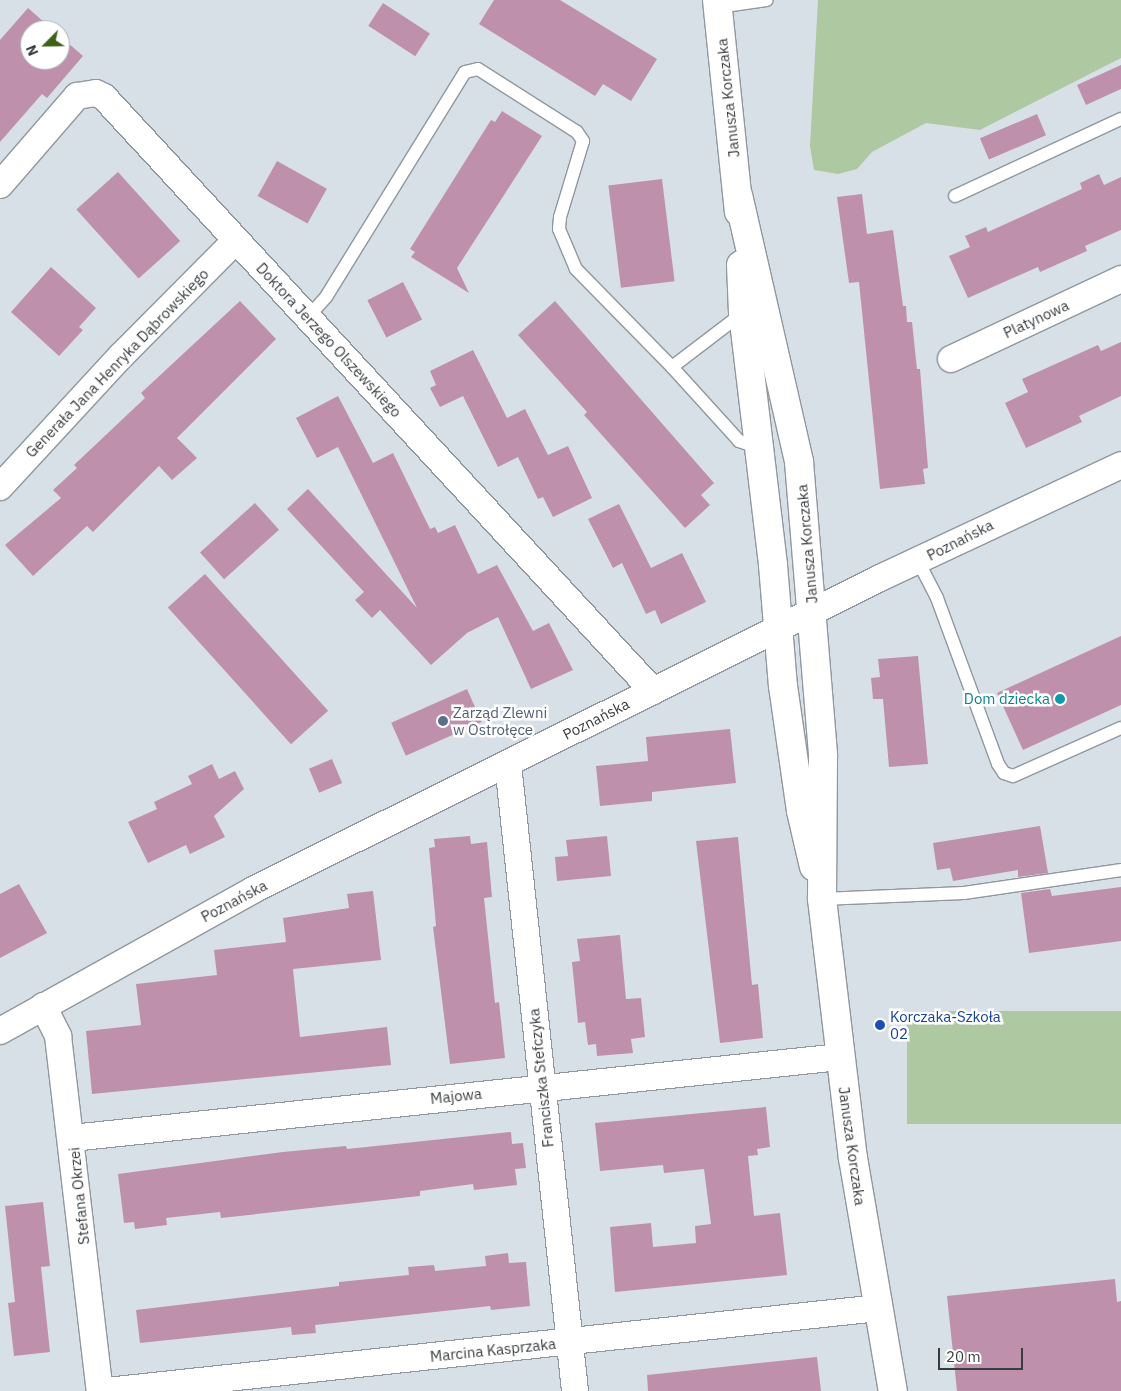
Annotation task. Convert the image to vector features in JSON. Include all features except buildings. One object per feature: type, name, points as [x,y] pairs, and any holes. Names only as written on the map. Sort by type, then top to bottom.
[{"type":"street","name":"Janusza Korczaka","points":[[718,4],[738,195],[743,314],[791,750],[805,829],[822,899],[853,1158],[893,1391]]},
{"type":"street","name":"Doktora Jerzego Olszewskiego","points":[[0,185],[76,96],[96,93],[104,97],[653,691]]},
{"type":"street","name":"Janusza Korczaka","points":[[738,195],[799,462],[814,614],[824,756],[822,899]]},
{"type":"street","name":"Generała Jana Henryka Dąbrowskiego","points":[[0,486],[121,356],[236,240]]},
{"type":"street","name":"Platynowa","points":[[951,359],[1121,279]]},
{"type":"street","name":"Poznańska","points":[[0,1031],[253,890],[918,561],[1121,465]]},
{"type":"street","name":"Franciszka Stefczyka","points":[[508,764],[575,1391]]},
{"type":"street","name":"Stefana Okrzei","points":[[43,1006],[58,1036],[72,1138],[100,1391]]},
{"type":"street","name":"Majowa","points":[[72,1138],[840,1056]]},
{"type":"street","name":"Marcina Kasprzaka","points":[[107,1391],[878,1308]]},
{"type":"lane","points":[[718,4],[767,0]]},
{"type":"lane","points":[[308,317],[326,297],[465,72],[478,69],[577,132],[583,142],[560,217],[562,241],[586,282],[672,367],[739,441],[759,448]]},
{"type":"lane","points":[[955,196],[1121,119]]},
{"type":"lane","points":[[672,367],[743,314]]},
{"type":"lane","points":[[918,561],[937,598],[998,764],[1004,773],[1013,776],[1121,728]]},
{"type":"lane","points":[[822,899],[964,893],[1121,870]]},
{"type":"green space","points":[[818,0],[1121,0],[1121,58],[980,130],[926,123],[872,152],[857,169],[838,174],[814,170],[810,146]]},
{"type":"green space","points":[[907,1011],[1121,1011],[1121,1124],[907,1124]]},
{"type":"place","name":"Dom dziecka","points":[[1060,699]]},
{"type":"place","name":"Zarząd Zlewni w Ostrołęce","points":[[443,721]]},
{"type":"place","name":"Korczaka-Szkoła 02","points":[[880,1025]]}]
